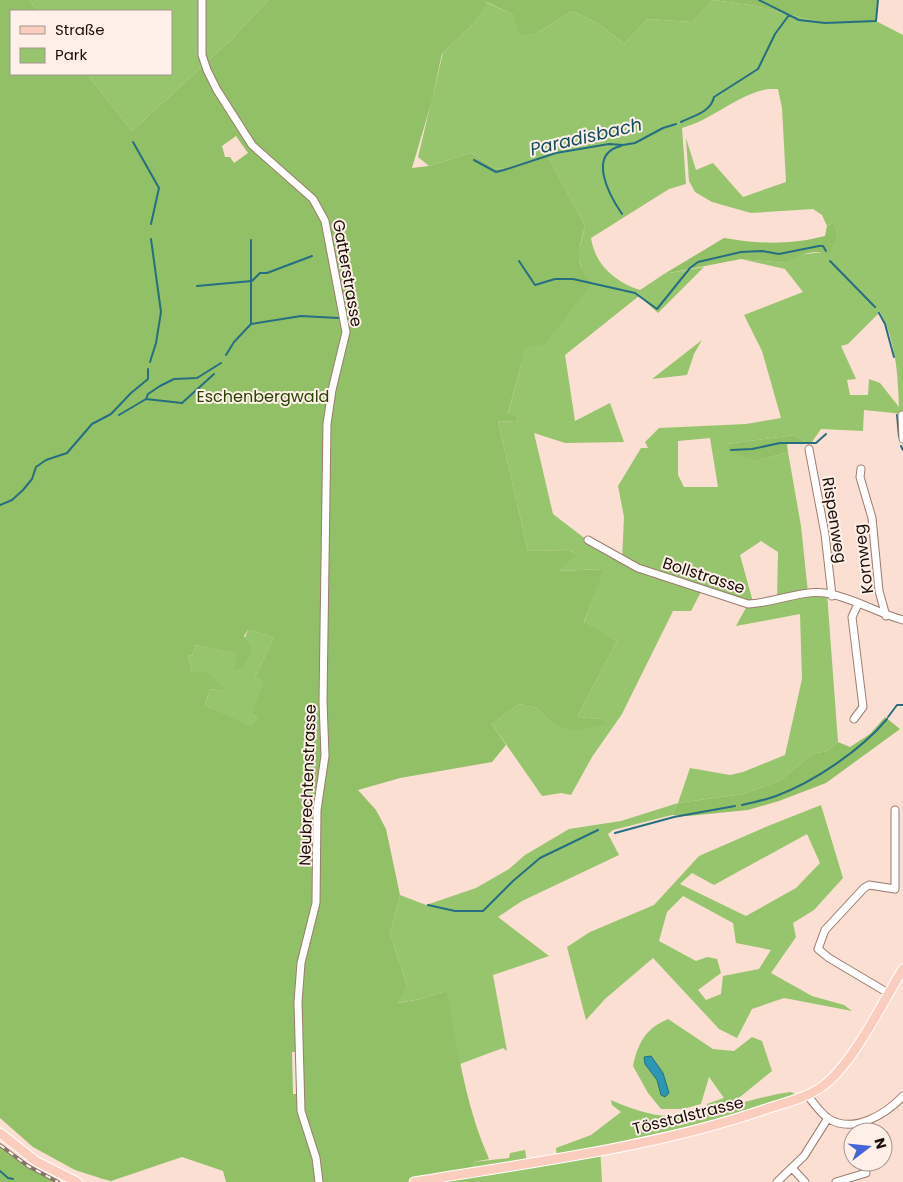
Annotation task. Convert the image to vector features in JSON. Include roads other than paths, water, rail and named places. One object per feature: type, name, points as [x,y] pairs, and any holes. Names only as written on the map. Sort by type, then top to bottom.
[{"type":"main road","name":"Tösstalstrasse","points":[[414,1182],[660,1139],[722,1123],[808,1095],[828,1082],[841,1067],[903,969]]},
{"type":"main road","points":[[0,1133],[37,1162],[77,1182]]},
{"type":"street","name":"Gatterstrasse","points":[[202,0],[202,55],[217,90],[255,148],[313,199],[323,215],[346,332],[340,355]]},
{"type":"street","name":"Neubrechtenstrasse","points":[[319,1182],[315,1154],[301,1111],[298,1002],[301,963],[316,896],[317,810],[325,750],[323,701],[328,424],[332,390],[340,355]]},
{"type":"street","points":[[902,415],[903,439]]},
{"type":"street","name":"Rispenweg","points":[[808,450],[825,534],[832,596]]},
{"type":"street","name":"Kornweg","points":[[861,469],[860,477],[872,518],[879,591],[886,616]]},
{"type":"street","name":"Bollstrasse","points":[[588,540],[638,568],[748,604],[766,604],[808,593],[827,593],[886,616],[903,620]]},
{"type":"street","points":[[854,719],[863,708],[852,617],[858,604]]},
{"type":"street","points":[[888,994],[829,958],[818,949],[825,930],[864,888],[869,885],[895,889],[895,810]]},
{"type":"street","points":[[808,1095],[828,1118],[843,1124],[864,1121],[890,1108],[903,1096]]},
{"type":"street","points":[[777,1182],[793,1169],[819,1136],[828,1118]]},
{"type":"street","points":[[793,1169],[805,1182]]},
{"type":"street","points":[[836,1182],[866,1173]]},
{"type":"water","points":[[651,1056],[663,1073],[669,1093],[665,1097],[661,1095],[657,1080],[645,1064],[644,1057]]},
{"type":"waterway","points":[[759,0],[799,20],[825,23],[876,21],[878,0]]},
{"type":"waterway","name":"Paradisbach","points":[[681,122],[705,110],[714,97],[758,69],[775,34],[789,15]]},
{"type":"waterway","name":"Paradisbach","points":[[474,160],[496,172],[556,153],[609,144],[623,145],[635,143],[663,128],[676,124]]},
{"type":"waterway","points":[[133,142],[159,188],[151,224]]},
{"type":"waterway","points":[[621,146],[611,150],[605,157],[603,166],[607,186],[622,214]]},
{"type":"waterway","points":[[150,362],[156,343],[161,312],[151,239]]},
{"type":"waterway","points":[[226,355],[234,342],[251,324],[251,240]]},
{"type":"waterway","points":[[519,261],[535,285],[555,279],[573,279],[635,293],[657,309],[690,268],[698,262],[741,252],[762,251],[779,254],[819,246],[823,246],[826,251]]},
{"type":"waterway","points":[[197,286],[252,281],[260,273],[267,273],[312,256]]},
{"type":"waterway","points":[[830,261],[875,307]]},
{"type":"waterway","points":[[879,313],[885,324],[894,357]]},
{"type":"waterway","points":[[251,324],[301,316],[338,318]]},
{"type":"waterway","points":[[146,399],[148,394],[174,379],[197,378],[221,363]]},
{"type":"waterway","points":[[0,505],[12,500],[23,490],[32,479],[36,467],[46,460],[67,453],[92,424],[111,414],[131,393],[148,379],[148,369]]},
{"type":"waterway","points":[[119,415],[146,399],[182,403],[214,374]]},
{"type":"waterway","points":[[897,415],[899,437]]},
{"type":"waterway","points":[[731,450],[752,449],[780,443],[816,443],[826,434]]},
{"type":"waterway","points":[[901,446],[903,450]]},
{"type":"waterway","points":[[888,717],[897,705],[903,705]]},
{"type":"waterway","points":[[742,805],[776,796],[821,774],[864,742],[887,719]]},
{"type":"waterway","points":[[615,833],[674,817],[735,806]]},
{"type":"waterway","points":[[428,905],[455,911],[483,911],[513,881],[540,858],[598,830]]},
{"type":"waterway","points":[[0,1171],[8,1178],[13,1179]]},
{"type":"railway","points":[[0,1145],[28,1166],[58,1182]]},
{"type":"park label","name":"Eschenbergwald","points":[[263,396]]}]
